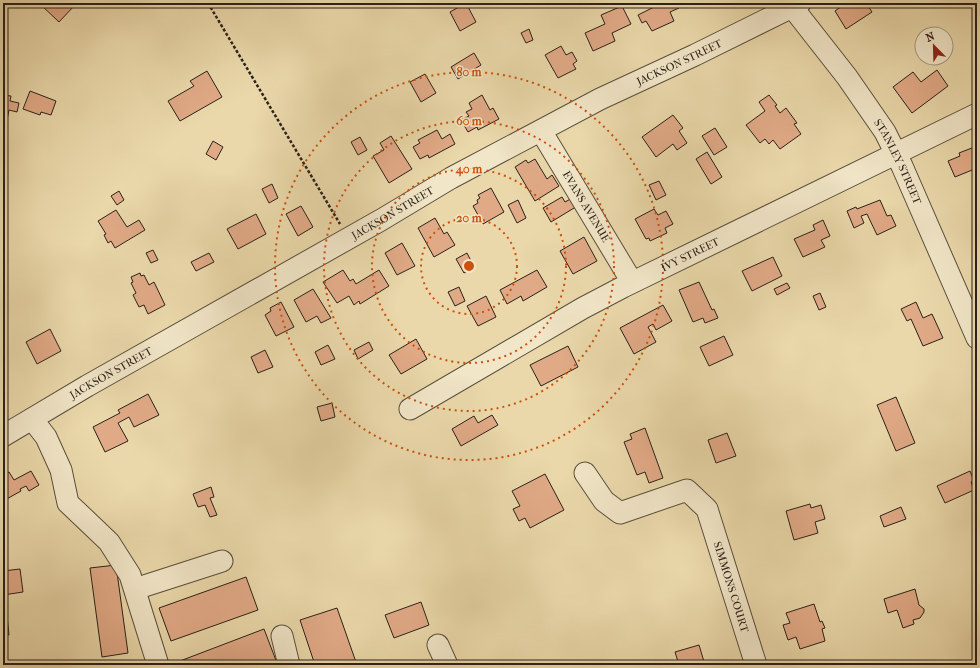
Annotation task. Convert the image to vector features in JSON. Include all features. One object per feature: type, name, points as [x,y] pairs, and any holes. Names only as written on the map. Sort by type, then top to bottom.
[{"type":"street","name":"JACKSON STREET","points":[[3,436],[451,178],[600,98],[695,55],[794,4]]},
{"type":"street","name":"STANLEY STREET","points":[[794,4],[885,132],[977,338]]},
{"type":"street","name":"IVY STREET","points":[[410,409],[583,308],[632,282],[977,114]]},
{"type":"street","name":"EVANS AVENUE","points":[[541,130],[632,282]]},
{"type":"street","points":[[32,419],[46,437],[61,470],[68,503],[109,542],[130,575],[158,665]]},
{"type":"street","name":"SIMMONS COURT","points":[[585,473],[604,501],[620,513],[687,490],[707,509],[756,665]]},
{"type":"street","points":[[135,590],[222,561]]},
{"type":"street","points":[[282,636],[289,665]]},
{"type":"street","points":[[438,645],[447,665]]},
{"type":"path","points":[[208,3],[349,238]]},
{"type":"building","points":[[39,3],[71,3],[74,6],[59,22]]},
{"type":"building","points":[[466,3],[476,22],[460,31],[450,12]]},
{"type":"building","points":[[652,3],[676,3],[679,8],[670,12],[674,21],[652,31],[646,21],[642,23],[638,15],[654,7]]},
{"type":"building","points":[[846,3],[866,3],[872,12],[846,29],[835,11]]},
{"type":"building","points":[[622,6],[631,24],[612,33],[615,41],[593,51],[585,33],[605,24],[601,15]]},
{"type":"building","points":[[529,29],[533,40],[526,43],[521,33]]},
{"type":"building","points":[[561,46],[566,55],[572,52],[577,61],[573,64],[576,69],[558,78],[545,55]]},
{"type":"building","points":[[474,53],[481,65],[458,79],[451,67]]},
{"type":"building","points":[[937,70],[948,86],[912,113],[893,87],[913,72],[921,82]]},
{"type":"building","points":[[207,71],[222,97],[180,121],[168,101],[194,86],[190,81]]},
{"type":"building","points":[[425,74],[436,93],[421,102],[410,82]]},
{"type":"building","points":[[30,91],[56,101],[51,115],[41,112],[40,115],[23,109]]},
{"type":"building","points":[[3,95],[11,96],[10,101],[19,103],[17,112],[9,110],[7,120],[3,119]]},
{"type":"building","points":[[482,95],[490,110],[493,108],[499,119],[478,130],[477,127],[468,132],[461,120],[469,116],[466,112],[472,109],[469,103]]},
{"type":"building","points":[[769,95],[777,105],[775,106],[780,113],[786,108],[797,123],[794,124],[801,134],[780,149],[773,140],[769,144],[765,139],[760,143],[746,125],[765,111],[759,102]]},
{"type":"building","points":[[673,115],[683,128],[679,131],[687,143],[677,150],[673,144],[656,157],[642,137]]},
{"type":"building","points":[[715,128],[727,147],[714,155],[702,136]]},
{"type":"building","points":[[437,130],[442,139],[450,134],[455,144],[429,158],[428,155],[420,159],[413,147],[420,143],[418,140]]},
{"type":"building","points":[[391,136],[412,169],[389,183],[373,156],[384,150],[380,143]]},
{"type":"building","points":[[360,137],[367,150],[358,155],[351,142]]},
{"type":"building","points":[[213,141],[223,147],[216,160],[206,154]]},
{"type":"building","points":[[977,146],[977,168],[955,177],[948,161],[960,156],[959,153]]},
{"type":"building","points":[[707,152],[722,177],[711,184],[696,159]]},
{"type":"building","points":[[535,159],[547,179],[552,175],[559,186],[535,201],[515,167],[526,160],[528,163]]},
{"type":"building","points":[[659,181],[666,195],[656,200],[649,185]]},
{"type":"building","points":[[272,184],[278,198],[269,203],[262,189]]},
{"type":"building","points":[[491,188],[504,212],[483,224],[473,206],[478,203],[477,200],[480,198],[478,195]]},
{"type":"building","points":[[119,191],[124,200],[117,205],[111,196]]},
{"type":"building","points":[[562,197],[565,202],[574,197],[579,205],[551,222],[543,208]]},
{"type":"building","points":[[518,200],[526,218],[517,223],[508,205]]},
{"type":"building","points":[[880,200],[887,216],[891,215],[896,226],[877,235],[867,214],[861,216],[864,223],[854,228],[847,211],[856,207],[857,209]]},
{"type":"building","points":[[301,206],[313,227],[298,236],[286,214]]},
{"type":"building","points":[[654,209],[658,215],[666,211],[673,224],[665,228],[667,233],[650,241],[649,238],[646,239],[635,219]]},
{"type":"building","points":[[116,210],[127,227],[139,220],[145,230],[115,248],[111,241],[108,243],[104,235],[106,234],[98,221]]},
{"type":"building","points":[[256,214],[266,234],[238,249],[227,229]]},
{"type":"building","points":[[435,218],[444,234],[447,232],[455,245],[434,257],[418,228]]},
{"type":"building","points":[[823,220],[830,236],[821,240],[825,247],[803,257],[794,239],[815,230],[813,225]]},
{"type":"building","points":[[584,237],[597,261],[573,274],[560,251]]},
{"type":"building","points":[[402,243],[415,266],[397,275],[385,253]]},
{"type":"building","points":[[153,250],[158,260],[151,263],[146,253]]},
{"type":"building","points":[[209,253],[214,262],[196,271],[191,262]]},
{"type":"building","points":[[467,253],[474,267],[464,273],[456,259]]},
{"type":"building","points":[[773,257],[782,276],[752,291],[742,271]]},
{"type":"building","points":[[343,270],[350,281],[353,279],[356,284],[379,270],[389,286],[360,304],[359,301],[354,305],[349,296],[337,303],[323,282]]},
{"type":"building","points":[[537,270],[547,287],[523,301],[521,296],[507,304],[500,290]]},
{"type":"building","points":[[140,273],[141,276],[144,275],[149,285],[154,282],[165,305],[148,314],[144,305],[139,307],[133,295],[136,293],[131,283],[133,282],[131,277]]},
{"type":"building","points":[[699,282],[712,310],[714,309],[718,318],[705,323],[703,318],[693,322],[679,290]]},
{"type":"building","points":[[787,283],[790,288],[777,295],[774,289]]},
{"type":"building","points":[[459,287],[465,301],[455,306],[448,292]]},
{"type":"building","points":[[313,289],[331,318],[321,323],[317,316],[306,322],[294,300]]},
{"type":"building","points":[[820,293],[826,307],[819,310],[813,296]]},
{"type":"building","points":[[486,296],[496,317],[478,326],[467,306]]},
{"type":"building","points":[[281,302],[294,327],[276,336],[265,315],[271,311],[270,308]]},
{"type":"building","points":[[916,302],[923,318],[932,314],[943,338],[923,346],[911,319],[907,321],[901,309]]},
{"type":"building","points":[[663,305],[672,321],[656,330],[653,324],[648,327],[656,342],[634,354],[620,328]]},
{"type":"building","points":[[50,329],[61,351],[37,364],[26,342]]},
{"type":"building","points":[[724,336],[733,355],[709,366],[700,347]]},
{"type":"building","points":[[416,339],[427,359],[401,374],[389,355]]},
{"type":"building","points":[[369,342],[373,350],[358,359],[354,350]]},
{"type":"building","points":[[328,345],[335,359],[321,365],[315,352]]},
{"type":"building","points":[[568,346],[578,367],[541,386],[530,365]]},
{"type":"building","points":[[265,350],[273,367],[258,373],[251,357]]},
{"type":"building","points":[[148,394],[159,415],[134,427],[129,417],[118,423],[128,441],[105,452],[93,427],[120,413],[118,410]]},
{"type":"building","points":[[896,397],[915,443],[896,451],[877,405]]},
{"type":"building","points":[[332,403],[335,417],[321,421],[317,407]]},
{"type":"building","points":[[492,415],[498,425],[461,446],[452,429],[474,416],[478,423]]},
{"type":"building","points":[[645,428],[663,478],[649,483],[645,472],[637,475],[624,442],[632,439],[630,434]]},
{"type":"building","points":[[727,433],[736,456],[716,463],[708,440]]},
{"type":"building","points":[[31,471],[39,485],[29,491],[26,486],[20,489],[21,491],[3,501],[3,475],[9,472],[14,480]]},
{"type":"building","points":[[970,471],[974,481],[971,482],[974,490],[945,503],[937,486]]},
{"type":"building","points":[[545,474],[564,510],[530,528],[525,518],[519,521],[513,509],[520,506],[512,491]]},
{"type":"building","points":[[211,487],[214,497],[210,498],[217,515],[210,517],[205,505],[198,507],[193,494]]},
{"type":"building","points":[[810,504],[811,508],[821,505],[825,519],[815,522],[818,533],[794,540],[786,511]]},
{"type":"building","points":[[901,507],[906,519],[884,527],[880,516]]},
{"type":"building","points":[[116,565],[128,653],[102,657],[90,568]]},
{"type":"building","points":[[20,569],[23,592],[3,595],[3,571]]},
{"type":"building","points":[[246,577],[258,610],[171,641],[159,608]]},
{"type":"building","points":[[915,589],[919,605],[924,609],[924,612],[920,618],[913,620],[914,624],[903,628],[897,610],[888,613],[884,599]]},
{"type":"building","points":[[421,602],[429,625],[394,638],[385,615]]},
{"type":"building","points":[[814,604],[820,622],[822,621],[825,628],[822,629],[825,641],[800,649],[796,637],[788,640],[783,625],[790,623],[786,613]]},
{"type":"building","points":[[337,608],[357,665],[315,665],[300,620]]},
{"type":"building","points":[[3,616],[7,616],[9,635],[3,635]]},
{"type":"building","points":[[264,629],[277,663],[272,665],[181,665],[180,661]]},
{"type":"building","points":[[699,645],[705,665],[679,665],[675,652]]}]
